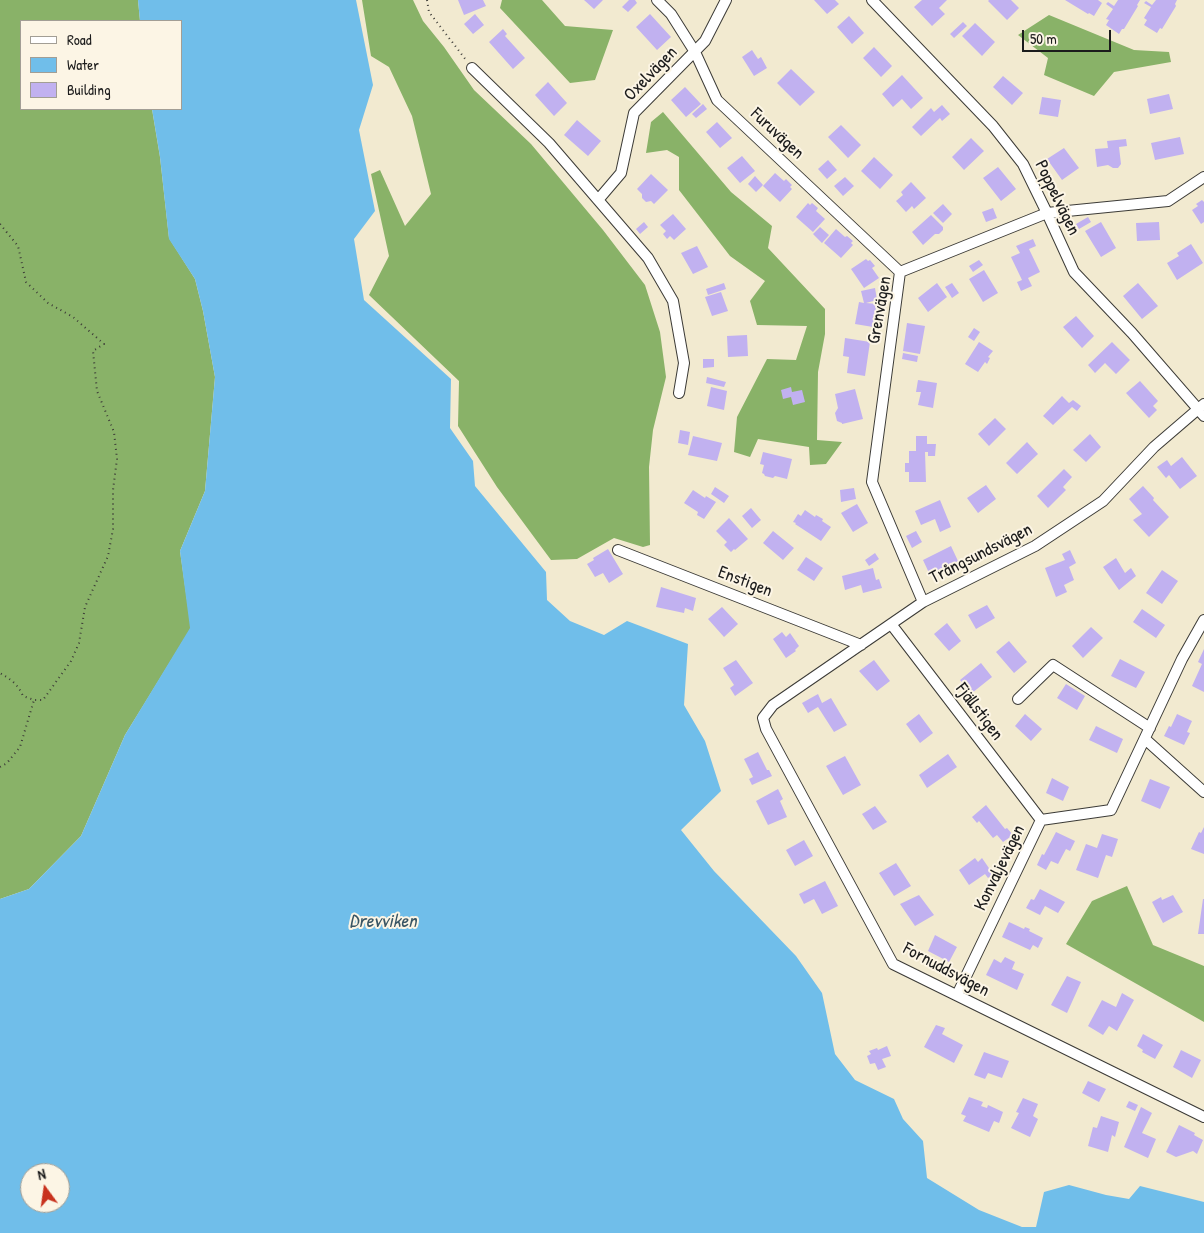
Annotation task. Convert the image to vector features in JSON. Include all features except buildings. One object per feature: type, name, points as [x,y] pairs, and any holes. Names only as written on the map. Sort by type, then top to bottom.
[{"type":"street","name":"Furuvägen","points":[[657,0],[671,14],[694,52],[716,100],[900,272]]},
{"type":"street","name":"Oxelvägen","points":[[598,200],[621,172],[634,113],[705,41],[726,0]]},
{"type":"street","name":"Poppelvägen","points":[[872,0],[993,126],[1023,164],[1074,272],[1202,410]]},
{"type":"street","points":[[472,68],[549,143],[648,258],[673,301],[684,363],[679,393]]},
{"type":"street","name":"Grenvägen","points":[[923,602],[872,482],[900,272],[1047,213],[1168,201],[1204,177]]},
{"type":"street","name":"Trångsundsvägen","points":[[763,718],[773,704],[923,602],[1035,546],[1102,501],[1154,447],[1202,410]]},
{"type":"street","name":"Enstigen","points":[[618,550],[861,645]]},
{"type":"street","name":"Konvaljevägen","points":[[956,995],[1041,820],[1111,810],[1182,659],[1204,620]]},
{"type":"street","name":"Fjällstigen","points":[[891,624],[1041,820]]},
{"type":"street","points":[[1018,699],[1053,665],[1150,728]]},
{"type":"street","name":"Fornuddsvägen","points":[[763,718],[766,728],[893,964],[1204,1117]]},
{"type":"street","points":[[1145,739],[1204,792]]},
{"type":"path","points":[[427,0],[428,12],[472,68]]},
{"type":"path","points":[[0,224],[18,246],[26,282],[48,303],[73,317],[104,344],[93,351],[96,391],[114,432],[117,459],[113,490],[113,529],[108,556],[85,607],[79,642],[71,661],[43,700],[34,700],[22,696],[20,688],[11,679],[0,673]]},
{"type":"path","points":[[0,767],[7,763],[20,747],[34,700]]},
{"type":"green space","points":[[0,0],[138,0],[140,20],[20,20],[20,110],[152,110],[160,157],[169,238],[195,279],[215,377],[205,491],[180,551],[191,628],[125,735],[81,836],[29,889],[0,899]]},
{"type":"green space","points":[[362,0],[413,0],[423,21],[474,90],[531,144],[603,230],[645,285],[660,332],[666,377],[653,430],[649,467],[650,545],[643,547],[614,538],[577,559],[551,560],[497,487],[458,426],[459,381],[369,295],[389,256],[371,174],[380,170],[405,226],[431,194],[412,116],[389,67],[371,56]]},
{"type":"green space","points":[[502,0],[542,0],[565,26],[613,30],[595,80],[570,83],[500,8]]},
{"type":"green space","points":[[1049,15],[1134,50],[1169,52],[1171,62],[1114,72],[1094,96],[1044,75],[1048,58],[1018,35]]},
{"type":"green space","points":[[663,112],[731,192],[772,226],[768,248],[825,309],[825,334],[818,372],[817,440],[842,442],[826,464],[810,465],[809,447],[758,439],[750,457],[734,452],[737,417],[767,359],[796,360],[807,326],[757,325],[750,301],[765,281],[730,256],[679,190],[679,157],[667,150],[646,153],[651,122]]},
{"type":"green space","points":[[1127,886],[1153,945],[1204,966],[1204,1022],[1066,944],[1092,901]]},
{"type":"water","name":"Drevviken","points":[[138,0],[356,0],[373,85],[359,130],[375,211],[354,239],[364,300],[451,379],[450,428],[473,461],[475,486],[546,572],[547,600],[570,621],[604,635],[627,621],[688,644],[684,705],[705,741],[721,791],[681,830],[714,871],[796,956],[822,993],[835,1054],[855,1080],[894,1099],[903,1119],[923,1141],[927,1178],[979,1210],[1022,1227],[1036,1227],[1044,1192],[1069,1185],[1129,1199],[1140,1186],[1204,1202],[1204,1233],[0,1233],[0,899],[29,889],[81,836],[125,735],[190,628],[180,551],[205,491],[215,377],[195,279],[169,239],[160,157],[152,110],[182,110],[182,20],[140,20]]}]
